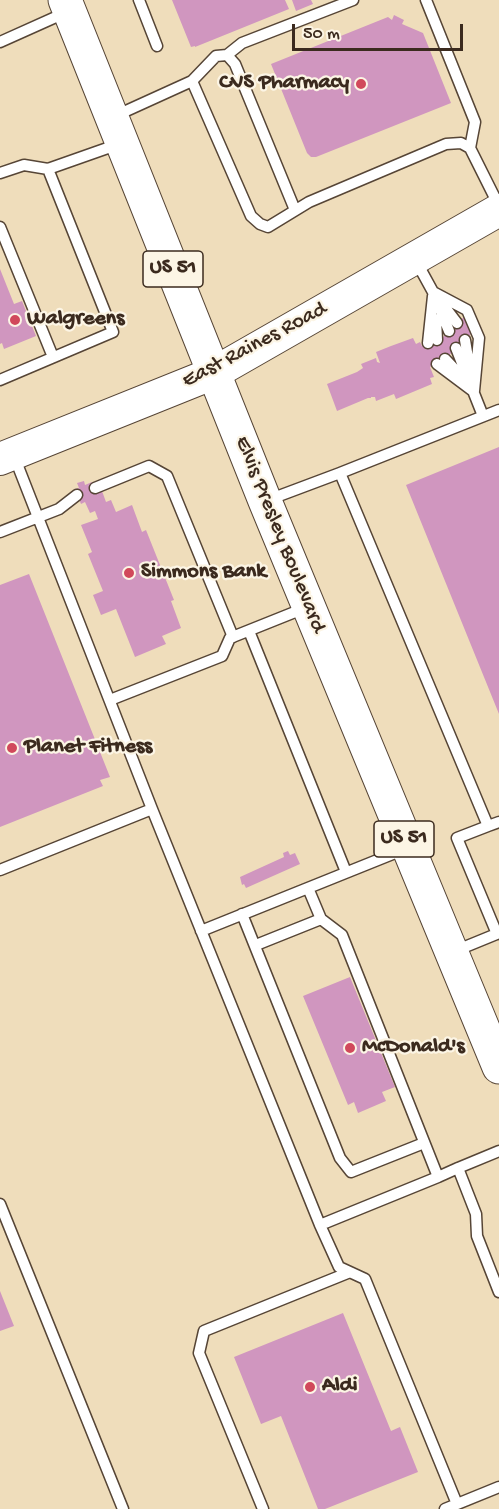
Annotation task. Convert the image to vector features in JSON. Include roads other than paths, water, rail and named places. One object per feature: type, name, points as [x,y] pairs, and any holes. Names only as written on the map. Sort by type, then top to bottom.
[{"type":"main road","name":"Elvis Presley Boulevard","points":[[68,5],[308,607],[499,1067]]},
{"type":"main road","name":"East Raines Road","points":[[7,456],[214,372],[499,208]]},
{"type":"lane","points":[[139,0],[157,46]]},
{"type":"lane","points":[[0,173],[24,165],[48,169],[117,130],[192,81],[216,56],[227,55],[243,43],[353,0]]},
{"type":"lane","points":[[426,0],[475,122],[470,148]]},
{"type":"lane","points":[[0,42],[68,5]]},
{"type":"lane","points":[[227,55],[235,63],[295,210]]},
{"type":"lane","points":[[192,81],[251,216],[268,227],[309,202],[446,144],[461,143],[470,148],[499,208]]},
{"type":"lane","points":[[0,380],[113,332],[48,169]]},
{"type":"lane","points":[[0,227],[53,357]]},
{"type":"lane","points":[[415,258],[433,292],[449,331]]},
{"type":"lane","points":[[433,292],[458,322]]},
{"type":"lane","points":[[433,292],[433,342]]},
{"type":"lane","points":[[433,292],[467,310],[479,338],[474,391]]},
{"type":"lane","points":[[465,340],[474,391]]},
{"type":"lane","points":[[456,348],[483,416]]},
{"type":"lane","points":[[441,361],[474,391]]},
{"type":"lane","points":[[265,501],[499,410]]},
{"type":"lane","points":[[7,456],[38,517],[320,1225],[339,1267],[365,1280],[457,1504]]},
{"type":"lane","points":[[94,488],[149,466],[166,476],[233,637]]},
{"type":"lane","points":[[340,473],[488,826]]},
{"type":"lane","points":[[0,532],[59,509],[77,495]]},
{"type":"lane","points":[[110,700],[222,656],[230,638],[308,607]]},
{"type":"lane","points":[[249,631],[346,872]]},
{"type":"lane","points":[[0,870],[152,808]]},
{"type":"lane","points":[[451,953],[498,934],[457,838],[499,822]]},
{"type":"lane","points":[[201,931],[408,848]]},
{"type":"lane","points":[[308,888],[321,919],[342,935],[438,1178]]},
{"type":"lane","points":[[242,914],[340,1158],[351,1172],[424,1143]]},
{"type":"lane","points":[[256,945],[321,919]]},
{"type":"lane","points":[[320,1225],[499,1151]]},
{"type":"lane","points":[[458,1168],[476,1214],[477,1236],[499,1292]]},
{"type":"lane","points":[[0,1204],[123,1509]]},
{"type":"lane","points":[[263,1509],[199,1353],[204,1331],[350,1272]]},
{"type":"lane","points":[[445,1509],[457,1504],[470,1504],[499,1487]]},
{"type":"place","name":"CVS Pharmacy","points":[[361,84]]},
{"type":"place","name":"Walgreens","points":[[15,320]]},
{"type":"place","name":"Simmons Bank","points":[[129,573]]},
{"type":"place","name":"Planet Fitness","points":[[12,748]]},
{"type":"place","name":"McDonald's","points":[[350,1048]]},
{"type":"place","name":"Aldi","points":[[310,1387]]}]
